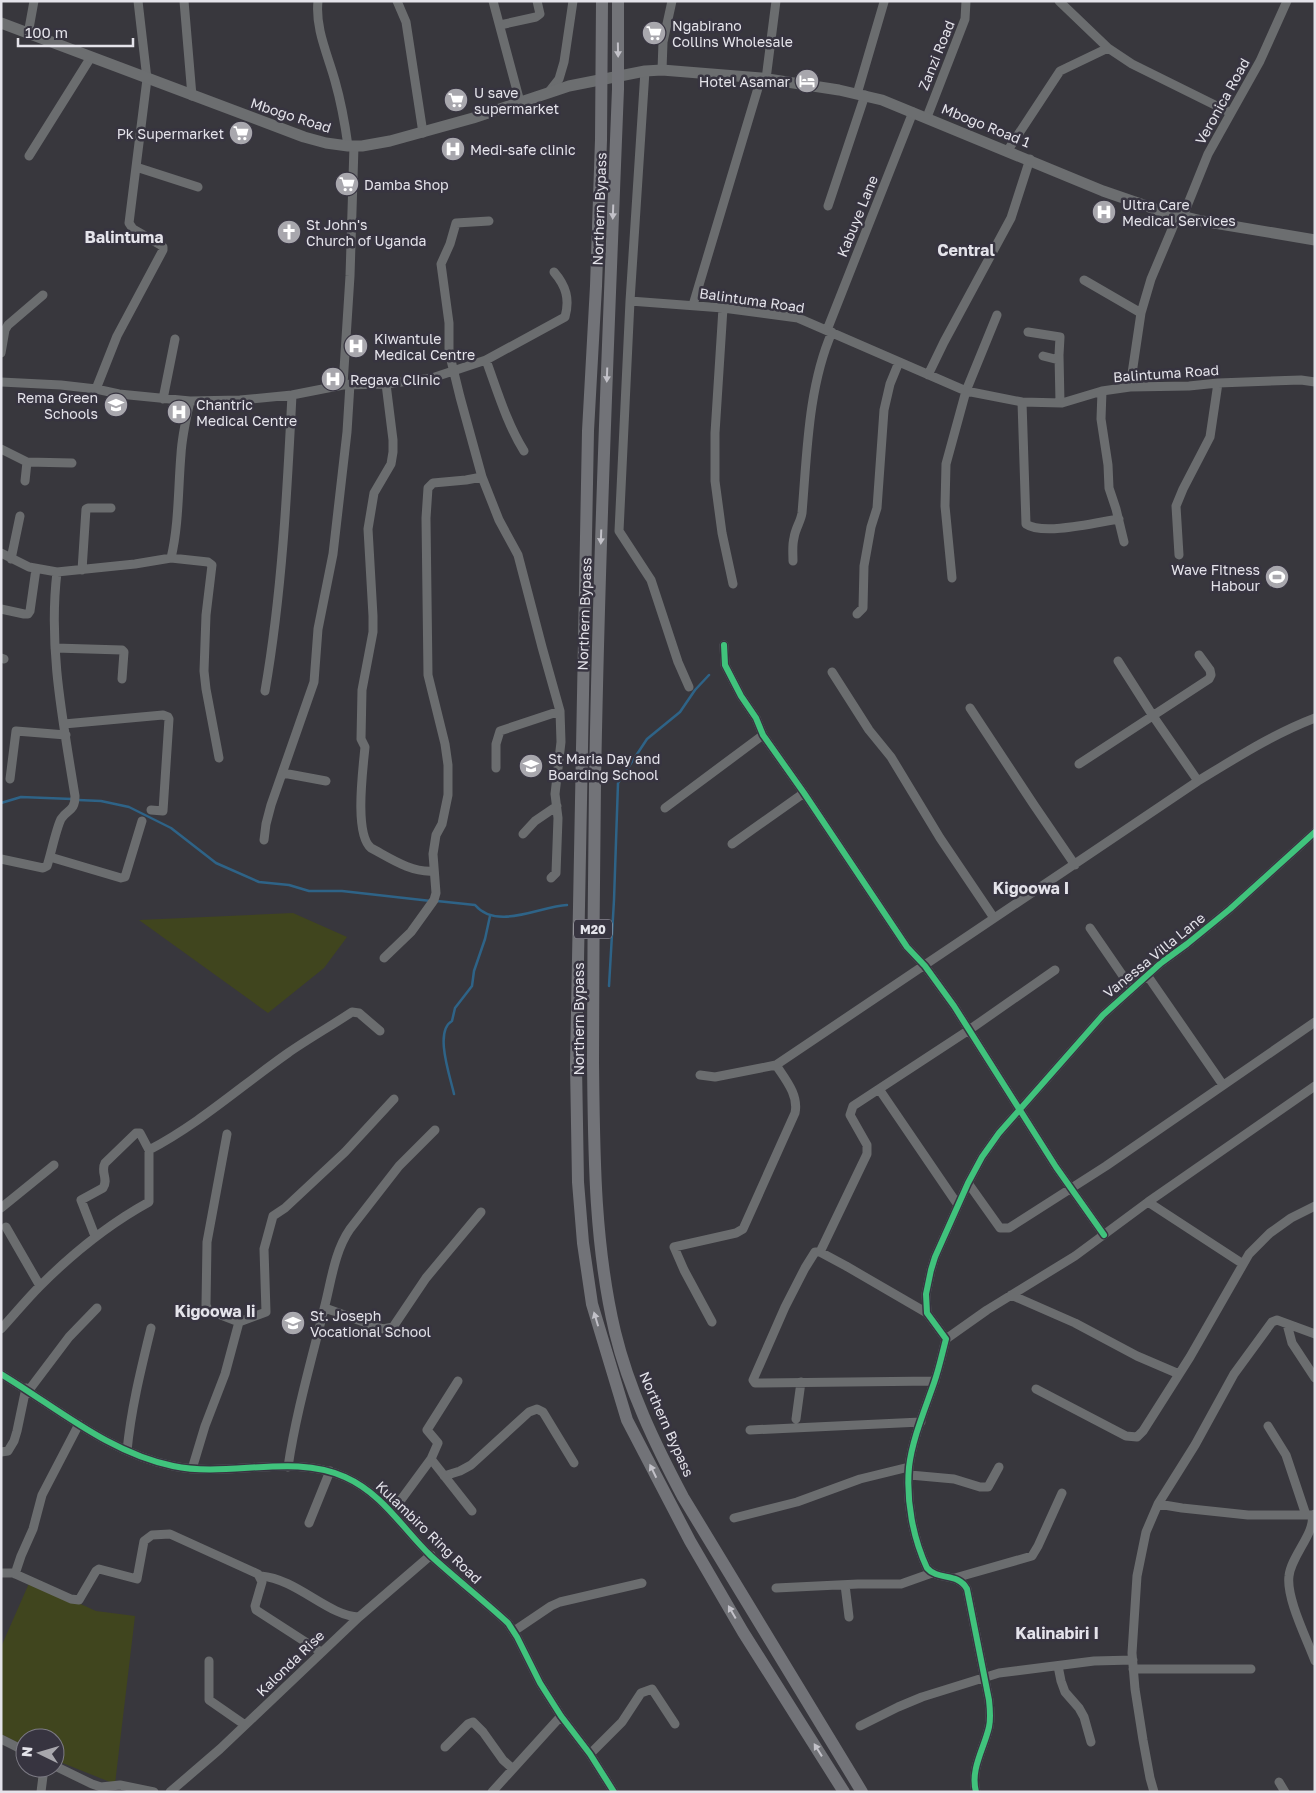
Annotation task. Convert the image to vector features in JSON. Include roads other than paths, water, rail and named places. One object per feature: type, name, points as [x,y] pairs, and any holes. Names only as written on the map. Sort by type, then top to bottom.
[{"type":"highway","name":"Northern Bypass","points":[[602,1],[596,286],[588,441],[576,1055],[578,1182],[583,1243],[592,1304],[628,1420],[690,1541],[743,1632],[844,1792]]},
{"type":"highway","name":"Northern Bypass","points":[[618,1],[618,89],[598,631],[594,898],[594,1184],[598,1231],[615,1332],[641,1410],[659,1450],[683,1497],[862,1792]]},
{"type":"main road","name":"Mbogo Road","points":[[1,24],[304,137],[326,143],[351,146],[390,141],[423,133],[569,86],[642,71]]},
{"type":"main road","name":"Mbogo Road 1","points":[[642,71],[662,70],[763,79],[839,90],[882,100],[1008,150],[1104,191],[1161,211],[1219,224],[1315,240]]},
{"type":"street","points":[[28,34],[34,1]]},
{"type":"street","points":[[96,389],[117,336],[163,250],[160,244],[133,229],[129,223],[147,79],[138,1]]},
{"type":"street","points":[[184,1],[192,96]]},
{"type":"street","points":[[264,840],[268,814],[314,682],[318,629],[333,554],[347,432],[346,385],[350,276],[351,146],[339,96],[319,30],[318,1]]},
{"type":"street","points":[[397,1],[406,22],[423,133]]},
{"type":"street","points":[[493,1],[520,102]]},
{"type":"street","points":[[500,25],[539,16],[540,11],[537,1]]},
{"type":"street","points":[[548,93],[559,79],[564,62],[573,1]]},
{"type":"street","points":[[662,70],[663,42],[672,1]]},
{"type":"street","points":[[693,305],[763,79],[776,1]]},
{"type":"street","name":"Zanzi Road","points":[[927,118],[966,19],[966,1]]},
{"type":"street","points":[[1059,1],[1108,48],[1132,64],[1231,113]]},
{"type":"street","name":"Veronica Road","points":[[1130,387],[1141,313],[1151,279],[1208,154],[1260,62],[1287,1]]},
{"type":"street","points":[[828,206],[861,95],[884,2]]},
{"type":"street","points":[[1008,150],[1060,71],[1108,48]]},
{"type":"street","points":[[29,156],[91,57]]},
{"type":"street","points":[[642,71],[619,531],[651,580],[678,662],[689,687]]},
{"type":"street","name":"Kabuye Lane","points":[[792,561],[794,538],[802,515],[803,489],[813,405],[829,331],[913,112]]},
{"type":"street","points":[[928,375],[1011,218],[1030,160]]},
{"type":"street","points":[[136,166],[198,187]]},
{"type":"street","points":[[489,220],[456,223],[450,244],[441,264],[449,323],[450,352],[460,397],[482,477],[499,520],[518,556],[560,711],[561,742],[555,794],[558,806],[556,873],[551,878]]},
{"type":"street","points":[[1,382],[61,385],[119,394],[190,401],[240,400],[292,395],[346,385],[386,384],[432,378],[486,360],[565,317],[568,307],[567,293],[563,283],[554,272]]},
{"type":"street","points":[[1084,280],[1141,313]]},
{"type":"street","points":[[1,353],[5,330],[8,325],[43,294]]},
{"type":"street","name":"Balintuma Road","points":[[630,301],[723,308],[798,318],[966,391],[1022,402],[1060,403],[1102,391],[1130,387],[1301,380],[1315,382]]},
{"type":"street","points":[[723,308],[715,433],[716,481],[722,533],[733,584]]},
{"type":"street","points":[[952,578],[945,506],[946,464],[966,391],[997,315]]},
{"type":"street","points":[[1028,332],[1060,337],[1060,403]]},
{"type":"street","points":[[162,398],[175,340]]},
{"type":"street","points":[[1042,356],[1059,360]]},
{"type":"street","points":[[486,360],[508,419],[524,451]]},
{"type":"street","points":[[858,614],[863,608],[864,566],[871,526],[877,508],[884,410],[890,384],[899,362]]},
{"type":"street","points":[[1179,555],[1176,506],[1210,437],[1218,383]]},
{"type":"street","points":[[386,384],[393,452],[391,464],[374,493],[368,530],[373,632],[362,690],[361,739],[365,747],[361,824],[368,846],[371,848],[402,865],[421,871],[434,871]]},
{"type":"street","points":[[1102,391],[1101,418],[1108,465],[1109,488],[1124,542]]},
{"type":"street","points":[[265,691],[273,645],[283,554],[292,395]]},
{"type":"street","points":[[171,558],[179,496],[181,454],[190,401]]},
{"type":"street","points":[[1022,402],[1026,524],[1032,527],[1052,529],[1119,519]]},
{"type":"street","points":[[1,449],[27,462],[72,463]]},
{"type":"street","points":[[25,481],[27,462]]},
{"type":"street","points":[[384,958],[407,936],[434,900],[436,893],[433,854],[436,835],[442,824],[448,795],[448,765],[441,725],[428,675],[426,518],[428,488],[433,483],[482,477]]},
{"type":"street","points":[[82,570],[86,509],[111,508]]},
{"type":"street","points":[[12,560],[20,516]]},
{"type":"street","points":[[1,553],[12,560],[36,569],[57,572],[171,558],[208,562],[212,565],[206,615],[204,671],[219,758]]},
{"type":"street","points":[[1,609],[28,614],[36,569]]},
{"type":"street","points":[[1,859],[43,868],[47,866],[61,819],[69,813],[75,800],[60,704],[55,648],[54,602],[57,572]]},
{"type":"street","points":[[724,645],[725,665],[741,696],[756,718],[763,735],[891,924],[954,1006],[1071,1188],[1104,1235]]},
{"type":"street","points":[[55,648],[122,650],[124,652],[122,679]]},
{"type":"street","points":[[1079,764],[1209,679],[1211,675],[1210,670],[1199,655]]},
{"type":"street","points":[[1118,661],[1198,781]]},
{"type":"street","points":[[832,672],[891,758],[940,838],[994,918]]},
{"type":"street","points":[[970,708],[1075,865]]},
{"type":"street","points":[[496,768],[496,744],[500,731],[560,711]]},
{"type":"street","points":[[64,724],[163,715],[168,717],[163,810],[151,810]]},
{"type":"street","points":[[700,1075],[715,1077],[776,1065],[1198,781],[1248,750],[1282,732],[1315,718]]},
{"type":"street","points":[[10,779],[16,731],[66,735]]},
{"type":"street","points":[[664,808],[763,735]]},
{"type":"street","points":[[283,773],[326,782]]},
{"type":"street","points":[[732,844],[804,793]]},
{"type":"street","points":[[523,834],[535,821],[558,806]]},
{"type":"street","points":[[50,858],[122,878],[125,877],[142,821]]},
{"type":"street","name":"Vanessa Villa Lane","points":[[928,1313],[926,1294],[935,1257],[968,1183],[982,1158],[999,1134],[1102,1014],[1147,974],[1230,909],[1315,832]]},
{"type":"street","points":[[1090,928],[1132,989]]},
{"type":"street","points":[[820,1252],[864,1162],[868,1149],[850,1115],[851,1108],[969,1030],[1055,970]]},
{"type":"street","points":[[1147,974],[1224,1085]]},
{"type":"street","points":[[149,1150],[173,1138],[288,1053],[352,1012],[359,1012],[380,1031]]},
{"type":"street","points":[[968,1183],[1000,1228],[1009,1228],[1106,1166],[1315,1022]]},
{"type":"street","points":[[712,1322],[674,1247],[736,1233],[743,1229],[797,1106],[794,1095],[776,1065]]},
{"type":"street","points":[[932,1574],[924,1562],[912,1519],[910,1471],[921,1422],[935,1381],[946,1339],[1075,1256],[1148,1202],[1315,1086]]},
{"type":"street","points":[[879,1089],[958,1205]]},
{"type":"street","points":[[227,1134],[207,1242],[206,1305],[208,1310],[239,1322],[266,1312],[264,1249],[273,1216],[285,1208],[345,1152],[394,1099]]},
{"type":"street","points":[[288,1467],[293,1429],[336,1257],[350,1229],[399,1166],[435,1130]]},
{"type":"street","points":[[1,1329],[40,1286],[95,1236],[120,1217],[149,1202],[149,1150],[140,1133],[136,1134],[103,1166],[106,1180],[103,1188],[81,1200],[95,1236]]},
{"type":"street","points":[[1,1208],[54,1165]]},
{"type":"street","points":[[1148,1202],[1243,1264]]},
{"type":"street","points":[[1036,1389],[1126,1436],[1137,1437],[1144,1430],[1179,1374],[1253,1248],[1263,1238],[1291,1218],[1315,1206]]},
{"type":"street","points":[[324,1308],[383,1329],[392,1327],[426,1278],[482,1212]]},
{"type":"street","points":[[6,1227],[40,1286]]},
{"type":"street","points":[[935,1381],[755,1383],[753,1379],[804,1268],[813,1254],[820,1252],[928,1313],[946,1339]]},
{"type":"street","points":[[1012,1295],[1075,1323],[1137,1356],[1179,1374]]},
{"type":"street","points":[[1,1452],[8,1451],[14,1441],[27,1390],[69,1338],[97,1308]]},
{"type":"street","points":[[1154,1792],[1143,1740],[1133,1664],[1138,1576],[1146,1532],[1158,1504],[1195,1445],[1234,1374],[1274,1320],[1315,1334]]},
{"type":"street","points":[[192,1469],[205,1426],[225,1374],[239,1322]]},
{"type":"street","points":[[1287,1324],[1292,1343],[1315,1378]]},
{"type":"street","points":[[128,1451],[129,1425],[135,1391],[151,1328]]},
{"type":"street","name":"Kulambiro Ring Road","points":[[1,1374],[78,1424],[128,1451],[151,1460],[192,1469],[233,1470],[288,1467],[330,1471],[360,1485],[377,1497],[431,1555],[508,1622],[540,1683],[614,1792]]},
{"type":"street","points":[[392,1512],[431,1459],[438,1443],[427,1430],[458,1380]]},
{"type":"street","points":[[796,1419],[801,1382]]},
{"type":"street","points":[[444,1476],[471,1465],[530,1412],[538,1409],[544,1412],[574,1463]]},
{"type":"street","points":[[750,1430],[921,1422]]},
{"type":"street","points":[[15,1574],[33,1529],[42,1495],[78,1424]]},
{"type":"street","points":[[1268,1426],[1286,1455],[1314,1522],[1294,1558],[1289,1579],[1292,1599],[1315,1661]]},
{"type":"street","points":[[431,1459],[472,1511]]},
{"type":"street","points":[[734,1518],[789,1504],[860,1479],[910,1471],[954,1479],[980,1487],[988,1487],[999,1467]]},
{"type":"street","points":[[309,1523],[330,1471]]},
{"type":"street","points":[[955,1578],[1032,1556],[1062,1494]]},
{"type":"street","points":[[1158,1504],[1248,1515],[1311,1514]]},
{"type":"street","points":[[1,1573],[15,1574],[71,1599],[79,1600],[99,1569],[137,1579],[144,1541],[152,1535],[166,1534],[177,1536],[261,1576],[278,1580],[307,1593],[351,1617],[359,1617]]},
{"type":"street","name":"Kalonda Rise","points":[[170,1792],[245,1725],[359,1617],[431,1555]]},
{"type":"street","points":[[776,1588],[901,1584],[932,1574],[955,1578],[964,1584],[967,1589],[985,1677],[990,1717],[987,1734],[975,1767],[974,1784],[976,1792]]},
{"type":"street","points":[[261,1576],[262,1582],[255,1606],[256,1610],[321,1652]]},
{"type":"street","points":[[514,1631],[560,1602],[642,1583]]},
{"type":"street","points":[[845,1585],[849,1617]]},
{"type":"street","points":[[209,1660],[209,1700],[245,1725]]},
{"type":"street","points":[[860,1726],[922,1697],[1008,1671],[1094,1661],[1251,1669]]},
{"type":"street","points":[[1058,1666],[1065,1692],[1084,1717],[1090,1742]]},
{"type":"street","points":[[590,1754],[622,1722],[641,1693],[652,1689],[676,1724]]},
{"type":"street","points":[[492,1792],[561,1716]]},
{"type":"street","points":[[444,1747],[468,1724],[473,1722],[483,1732],[503,1760],[514,1769]]},
{"type":"street","points":[[1,1739],[15,1746]]},
{"type":"street","points":[[65,1771],[92,1784],[101,1786],[120,1785],[154,1792]]},
{"type":"street","points":[[41,1792],[43,1778]]},
{"type":"street","points":[[1279,1782],[1285,1792]]},
{"type":"waterway","points":[[609,986],[618,783],[647,739],[680,712],[695,690],[709,675]]},
{"type":"waterway","points":[[1,803],[21,797],[72,799]]},
{"type":"waterway","points":[[78,800],[101,801],[129,807],[171,828],[216,863],[259,882],[289,885],[309,891],[342,891],[431,901]]},
{"type":"waterway","points":[[437,901],[475,905],[484,913],[507,917],[567,905]]},
{"type":"waterway","points":[[454,1094],[447,1066],[444,1034],[447,1026],[452,1021],[455,1008],[472,986],[474,971],[485,939],[490,916]]},
{"type":"place","name":"Ngabirano Collins Wholesale","points":[[654,33]]},
{"type":"place","name":"Hotel Asamar","points":[[807,81]]},
{"type":"place","name":"U save supermarket","points":[[456,100]]},
{"type":"place","name":"Pk Supermarket","points":[[241,133]]},
{"type":"place","name":"Medi-safe clinic","points":[[453,149]]},
{"type":"place","name":"Damba Shop","points":[[347,184]]},
{"type":"place","name":"Ultra Care Medical Services","points":[[1104,212]]},
{"type":"place","name":"St John's Church of Uganda","points":[[289,232]]},
{"type":"place","name":"Kiwantule Medical Centre","points":[[356,346]]},
{"type":"place","name":"Regava Clinic","points":[[333,379]]},
{"type":"place","name":"Rema Green Schools","points":[[116,405]]},
{"type":"place","name":"Chantric Medical Centre","points":[[179,412]]},
{"type":"place","name":"Wave Fitness Habour","points":[[1277,577]]},
{"type":"place","name":"St Maria Day and Boarding School","points":[[531,766]]},
{"type":"place","name":"St. Joseph Vocational School","points":[[293,1323]]},
{"type":"district","name":"Balintuma","points":[[124,237]]},
{"type":"district","name":"Central","points":[[966,250]]},
{"type":"district","name":"Kigoowa I","points":[[1031,888]]},
{"type":"district","name":"Kigoowa Ii","points":[[215,1311]]},
{"type":"district","name":"Kalinabiri I","points":[[1057,1633]]}]
